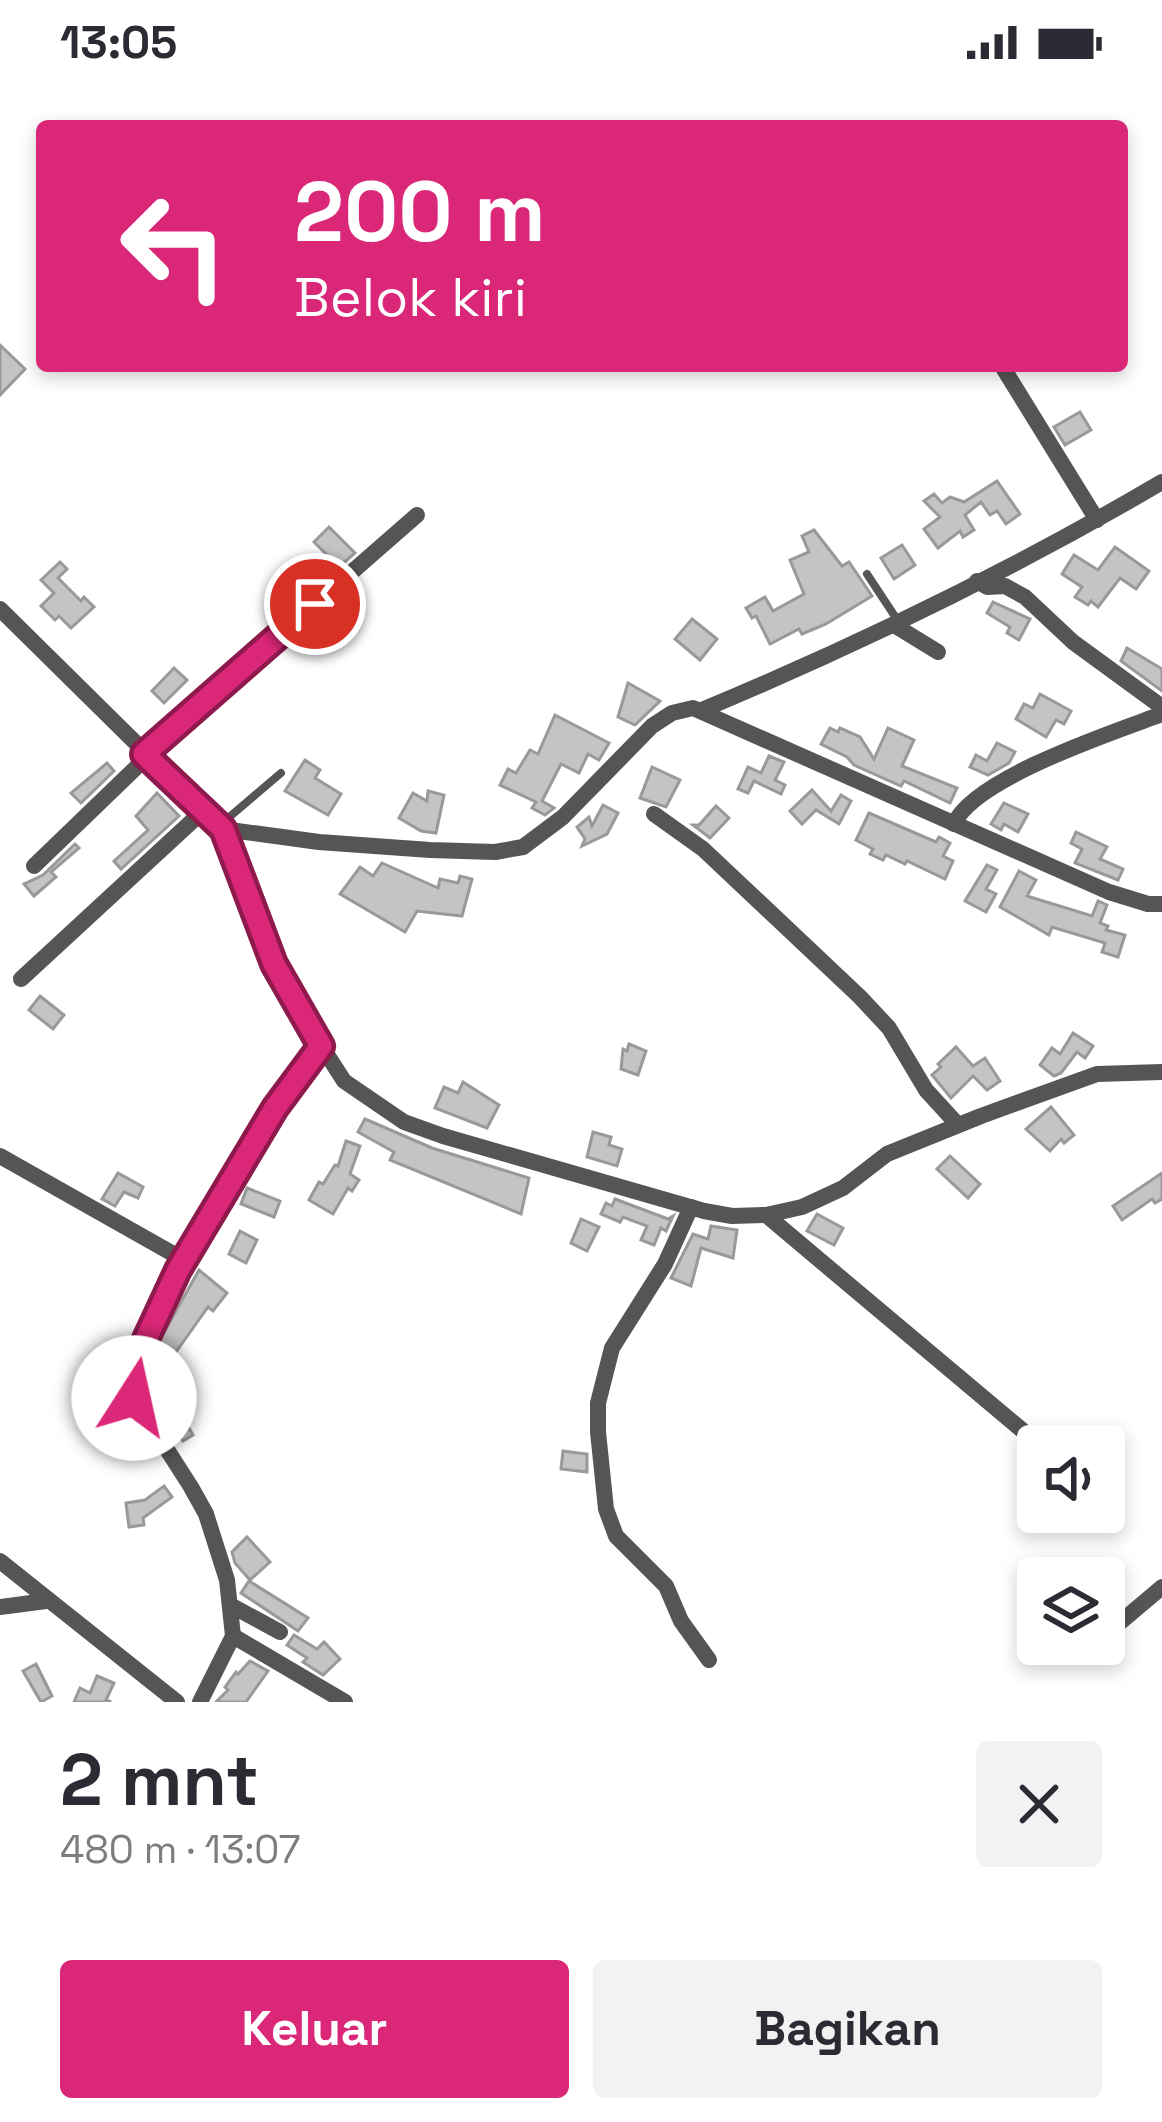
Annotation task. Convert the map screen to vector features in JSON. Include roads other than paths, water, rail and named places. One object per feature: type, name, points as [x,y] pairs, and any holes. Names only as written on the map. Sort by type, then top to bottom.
[{"type":"street","points":[[1006,372],[1097,520]]},
{"type":"street","points":[[702,710],[896,624],[1162,482]]},
{"type":"street","points":[[34,866],[146,755],[417,515]]},
{"type":"street","points":[[953,824],[974,798],[1060,753],[1162,710],[1073,642],[1024,597],[1005,586],[988,587],[976,581]]},
{"type":"street","points":[[0,610],[221,827],[319,842],[448,851],[523,848],[563,818],[652,726],[683,709],[702,710],[1109,892],[1162,904]]},
{"type":"street","points":[[896,624],[938,652]]},
{"type":"street","points":[[21,979],[202,812]]},
{"type":"street","points":[[653,814],[703,849],[860,997],[890,1028],[926,1090],[958,1125]]},
{"type":"street","points":[[221,827],[274,964],[344,1081],[404,1122],[691,1207],[732,1216],[802,1207],[843,1188],[886,1154],[958,1125],[1097,1074],[1162,1072]]},
{"type":"street","points":[[200,1702],[233,1636],[232,1606],[206,1514],[140,1411],[131,1384],[137,1355],[184,1259],[275,1108],[321,1046]]},
{"type":"street","points":[[0,1156],[184,1259]]},
{"type":"street","points":[[691,1207],[665,1264],[612,1348],[598,1403],[598,1432],[606,1508],[616,1536],[665,1586],[681,1621],[710,1660]]},
{"type":"street","points":[[766,1215],[1017,1426]]},
{"type":"street","points":[[0,1561],[177,1702]]},
{"type":"street","points":[[1125,1620],[1160,1593]]},
{"type":"street","points":[[0,1607],[46,1600]]},
{"type":"street","points":[[232,1606],[280,1632]]},
{"type":"street","points":[[233,1636],[345,1702]]},
{"type":"lane","points":[[868,574],[896,624]]},
{"type":"lane","points":[[221,827],[280,773]]}]
